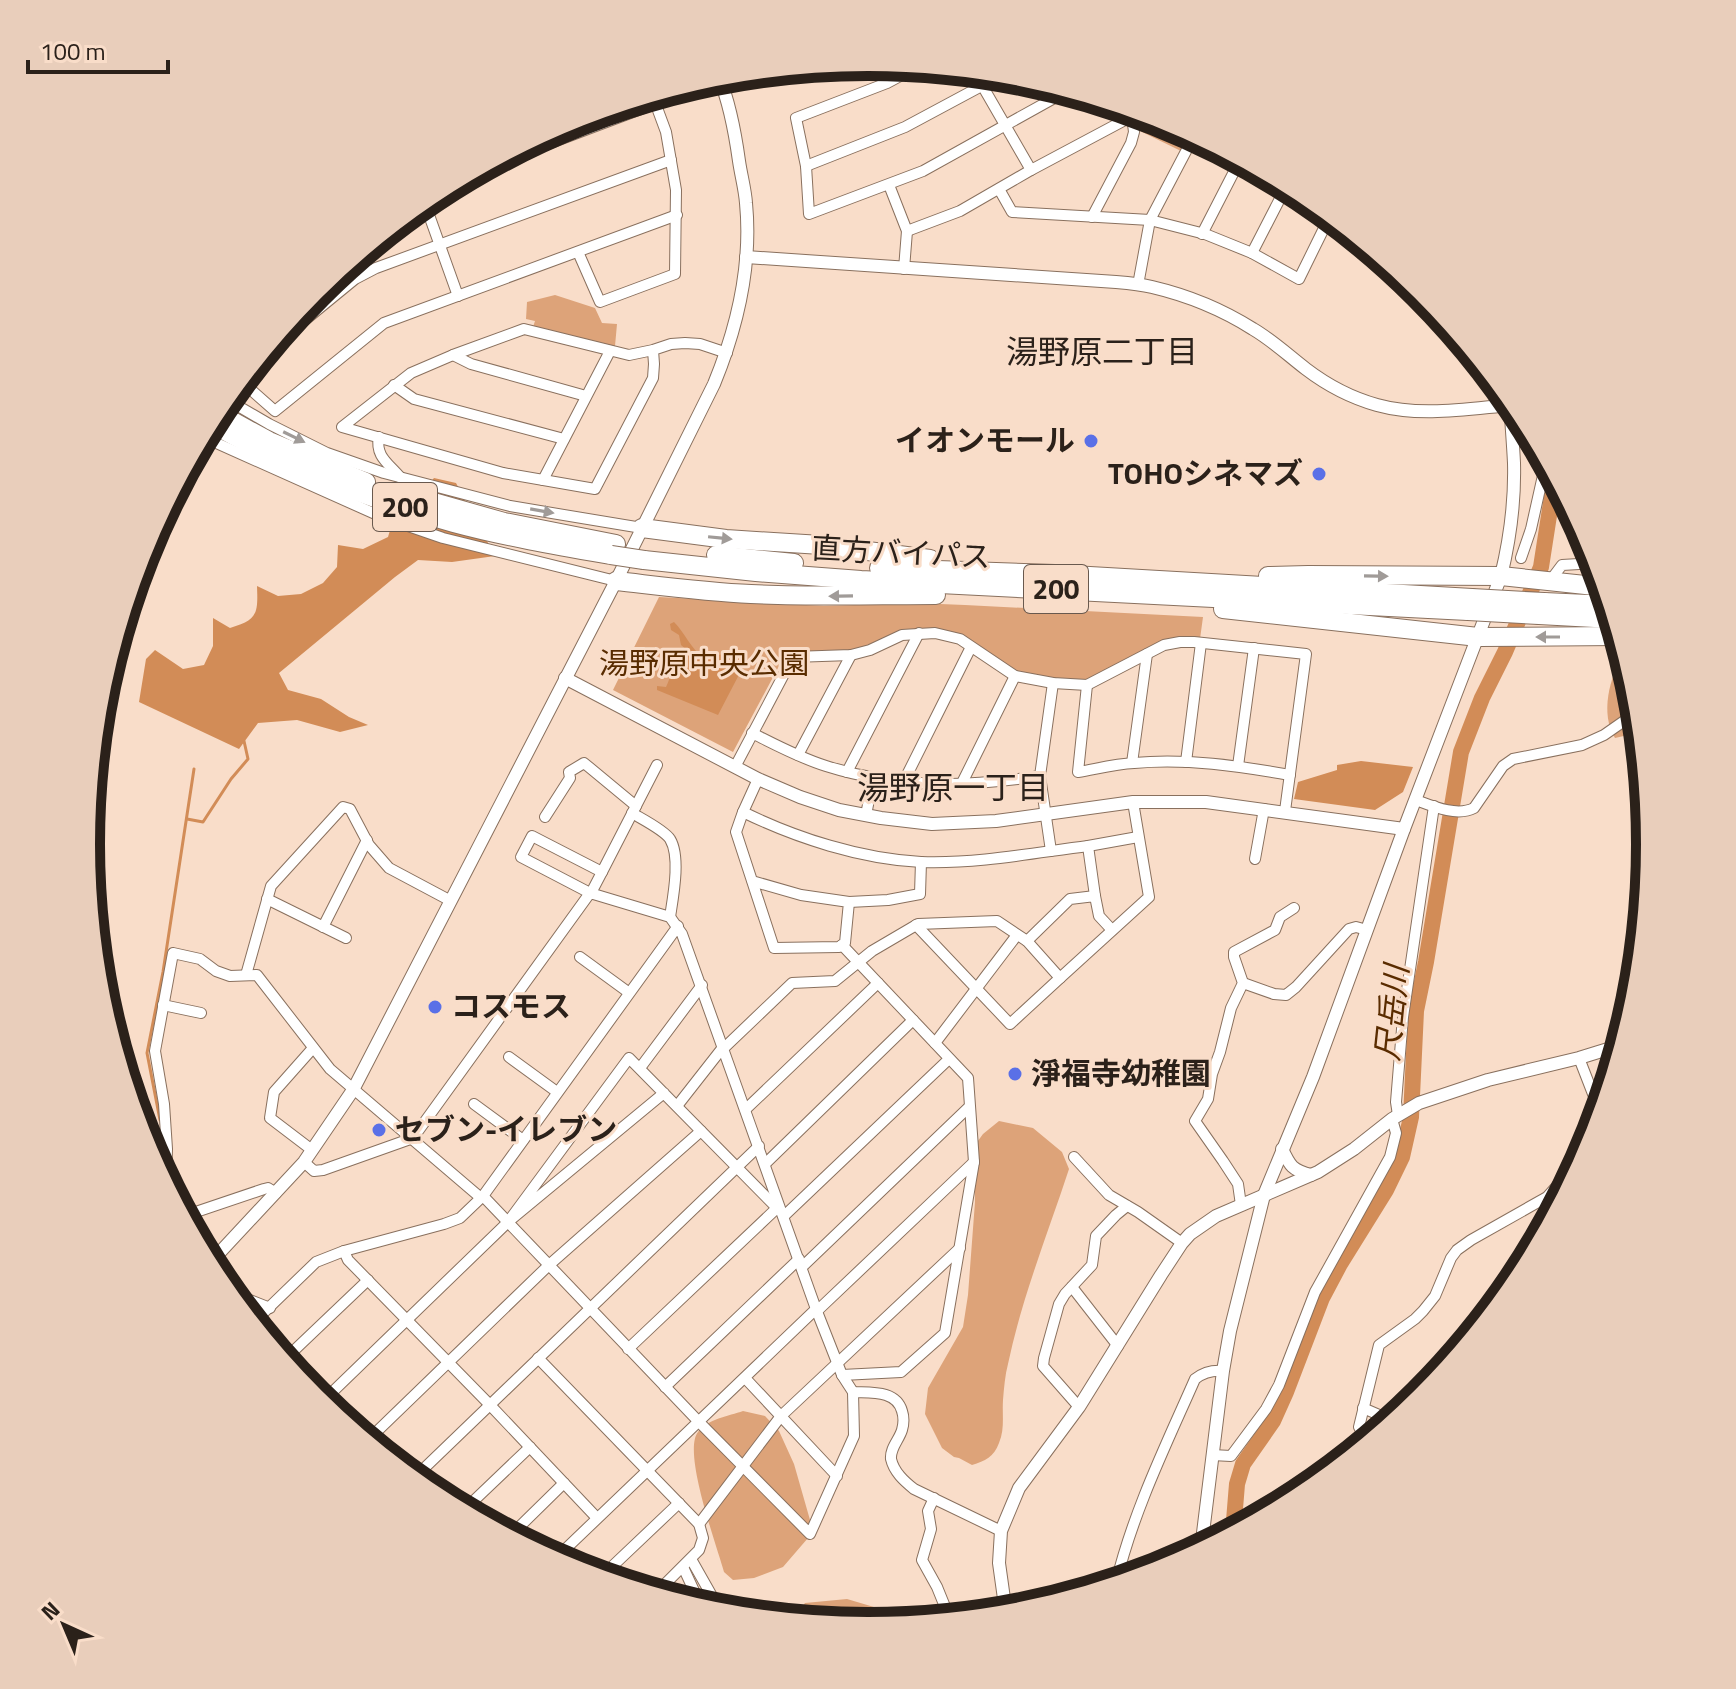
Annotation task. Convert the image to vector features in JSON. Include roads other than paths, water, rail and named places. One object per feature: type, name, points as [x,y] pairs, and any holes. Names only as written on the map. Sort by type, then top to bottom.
[{"type":"highway","name":"直方バイパス","points":[[228,419],[269,441],[377,486],[614,550]]},
{"type":"highway","name":"直方バイパス","points":[[222,429],[314,475],[452,523],[756,572],[861,580],[1057,582],[1102,578],[1542,608],[1602,617]]},
{"type":"highway","points":[[642,528],[726,539],[821,545],[1057,582]]},
{"type":"highway","points":[[1102,578],[1175,575],[1501,576],[1592,586]]},
{"type":"highway","points":[[616,581],[751,594],[824,596],[953,595],[1057,582]]},
{"type":"highway","name":"直方バイパス","points":[[1057,582],[1125,593],[1470,604]]},
{"type":"highway","points":[[1125,593],[1178,605],[1478,637],[1607,636]]},
{"type":"highway","name":"直方バイパス","points":[[1542,608],[1598,605]]},
{"type":"street","points":[[898,77],[796,118],[806,166],[809,214],[923,171],[1053,99]]},
{"type":"street","points":[[806,166],[905,127],[983,86],[1031,170]]},
{"type":"street","points":[[218,1254],[304,1162],[353,1090],[700,415],[727,353],[746,257],[746,205],[727,90]]},
{"type":"street","points":[[578,252],[600,302],[675,274],[676,190],[666,132],[656,106]]},
{"type":"street","points":[[562,139],[636,112]]},
{"type":"street","points":[[907,231],[960,211],[1124,120]]},
{"type":"street","points":[[1092,217],[1131,143],[1134,124]]},
{"type":"street","points":[[1138,285],[1150,220],[1189,146]]},
{"type":"street","points":[[314,312],[355,279],[376,268],[671,160]]},
{"type":"street","points":[[1202,234],[1235,170]]},
{"type":"street","points":[[889,185],[907,231],[904,269]]},
{"type":"street","points":[[999,189],[1012,212],[1150,220],[1202,234],[1252,253],[1299,279],[1325,227]]},
{"type":"street","points":[[1252,253],[1281,197]]},
{"type":"street","points":[[429,215],[458,296]]},
{"type":"street","points":[[250,389],[275,411],[384,323],[677,215]]},
{"type":"street","points":[[746,257],[1152,287],[1227,315],[1254,329],[1310,372],[1349,394],[1375,404],[1420,412],[1497,403]]},
{"type":"street","points":[[653,350],[653,378],[595,489],[503,473],[342,427],[411,373],[524,329],[629,355],[685,343],[700,344],[727,353]]},
{"type":"street","points":[[543,480],[610,351]]},
{"type":"street","points":[[453,355],[471,364],[586,396]]},
{"type":"street","points":[[394,385],[414,399],[564,439]]},
{"type":"street","points":[[238,406],[327,453],[400,477],[510,506],[642,528]]},
{"type":"street","points":[[1202,1537],[1230,1331],[1264,1195],[1313,1077],[1501,576],[1513,505],[1511,425]]},
{"type":"street","points":[[379,437],[379,453],[400,477]]},
{"type":"street","points":[[214,442],[382,517],[443,538],[616,581]]},
{"type":"street","points":[[1521,558],[1543,477]]},
{"type":"street","points":[[1550,581],[1562,565],[1583,564]]},
{"type":"street","points":[[847,772],[919,633]]},
{"type":"street","points":[[735,767],[793,657],[851,655],[902,635],[948,635],[1015,676],[1087,685],[1164,645],[1201,643],[1306,654],[1285,811]]},
{"type":"street","points":[[1186,762],[1201,643]]},
{"type":"street","points":[[903,783],[971,647]]},
{"type":"street","points":[[1238,766],[1254,648]]},
{"type":"street","points":[[1132,763],[1147,654]]},
{"type":"street","points":[[798,755],[851,655]]},
{"type":"street","points":[[961,785],[1015,676]]},
{"type":"street","points":[[565,678],[758,779],[800,797],[866,815],[932,824],[996,821],[1133,802],[1206,802],[1404,829]]},
{"type":"street","points":[[1051,851],[1040,776],[1053,683]]},
{"type":"street","points":[[1087,685],[1078,772],[1132,763],[1186,762],[1238,766],[1290,775]]},
{"type":"street","points":[[1416,800],[1441,809],[1469,811],[1503,766],[1513,759],[1582,745],[1626,720]]},
{"type":"street","points":[[752,733],[823,766],[873,779],[961,785],[1040,776]]},
{"type":"street","points":[[165,1155],[164,1104],[155,1051],[173,953],[200,959],[216,971],[230,976],[257,975],[330,1069],[508,1222],[810,1534],[854,1436],[853,1392],[842,1375],[817,1310],[702,985],[674,921],[676,866],[671,840],[584,763],[569,772],[570,778],[545,817]]},
{"type":"street","points":[[304,1162],[314,1171],[323,1170],[413,1138],[590,893],[657,765]]},
{"type":"street","points":[[758,779],[736,832],[774,948],[839,947],[845,943],[849,902]]},
{"type":"street","points":[[866,815],[873,779]]},
{"type":"street","points":[[916,925],[1010,1024],[1149,897],[1133,802]]},
{"type":"street","points":[[1212,1455],[1231,1456],[1266,1409],[1279,1385],[1315,1292],[1390,1157],[1396,1133],[1403,1017],[1434,806]]},
{"type":"street","points":[[246,975],[271,886],[343,807],[350,809],[367,840],[389,868],[451,901]]},
{"type":"street","points":[[1256,859],[1264,809]]},
{"type":"street","points":[[743,812],[793,835],[855,851],[921,862],[1006,857],[1138,837]]},
{"type":"street","points":[[602,872],[532,836],[521,857],[590,893],[674,921]]},
{"type":"street","points":[[323,927],[367,840]]},
{"type":"street","points":[[1088,846],[1099,916],[1112,930]]},
{"type":"street","points":[[752,881],[819,899],[849,902],[888,900],[920,894],[921,862]]},
{"type":"street","points":[[935,1043],[977,988],[1022,938],[1070,899],[1095,896]]},
{"type":"street","points":[[267,899],[346,938]]},
{"type":"street","points":[[1241,1205],[1238,1184],[1195,1121],[1208,1099],[1231,1008],[1243,983],[1234,952],[1275,930],[1280,917],[1294,908]]},
{"type":"street","points":[[261,1316],[316,1262],[460,1218],[482,1197],[628,992],[674,921]]},
{"type":"street","points":[[677,1106],[724,1047],[792,983],[835,981],[857,961],[916,925],[997,921],[1022,938],[1060,978]]},
{"type":"street","points":[[1243,983],[1286,995],[1349,929],[1367,930]]},
{"type":"street","points":[[842,945],[968,1078],[974,1162],[945,1333],[901,1372],[842,1375]]},
{"type":"street","points":[[580,957],[628,992]]},
{"type":"street","points":[[746,1109],[878,983]]},
{"type":"street","points":[[640,1068],[702,985]]},
{"type":"street","points":[[163,1005],[201,1013]]},
{"type":"street","points":[[765,1164],[913,1020]]},
{"type":"street","points":[[312,1150],[270,1118],[274,1092],[313,1048]]},
{"type":"street","points":[[1004,1600],[999,1563],[1001,1531],[1019,1488],[1079,1407],[1190,1234],[1208,1221],[1311,1175],[1419,1103],[1488,1080],[1608,1049]]},
{"type":"street","points":[[509,1057],[557,1092]]},
{"type":"street","points":[[508,1222],[629,1058],[781,1213]]},
{"type":"street","points":[[1579,1058],[1595,1095]]},
{"type":"street","points":[[628,1349],[949,1059]]},
{"type":"street","points":[[331,1393],[508,1222],[664,1093]]},
{"type":"street","points":[[474,1104],[523,1140]]},
{"type":"street","points":[[665,1387],[969,1107]]},
{"type":"street","points":[[375,1433],[549,1265],[701,1131]]},
{"type":"street","points":[[422,1470],[759,1146]]},
{"type":"street","points":[[1282,1149],[1289,1165],[1298,1172],[1311,1175]]},
{"type":"street","points":[[1074,1157],[1109,1195],[1182,1243]]},
{"type":"street","points":[[564,1550],[974,1162]]},
{"type":"street","points":[[194,1213],[268,1188],[276,1193]]},
{"type":"street","points":[[1362,1433],[1359,1427],[1379,1345],[1423,1311],[1435,1296],[1457,1250],[1547,1197],[1555,1188]]},
{"type":"street","points":[[1079,1407],[1043,1366],[1055,1313],[1072,1287],[1092,1265],[1096,1236],[1127,1206]]},
{"type":"street","points":[[699,1524],[781,1416],[960,1248]]},
{"type":"street","points":[[344,1251],[348,1260],[597,1518]]},
{"type":"street","points":[[292,1353],[368,1280]]},
{"type":"street","points":[[1072,1287],[1118,1346]]},
{"type":"street","points":[[249,1300],[270,1308]]},
{"type":"street","points":[[538,1358],[699,1524],[703,1538],[699,1550],[664,1585]]},
{"type":"street","points":[[1120,1570],[1135,1521],[1195,1379],[1214,1370],[1223,1371]]},
{"type":"street","points":[[745,1378],[837,1476]]},
{"type":"street","points":[[853,1392],[894,1397],[901,1405],[904,1418],[902,1430],[891,1451],[891,1461],[903,1480],[914,1489],[1001,1531]]},
{"type":"street","points":[[1363,1408],[1381,1416]]},
{"type":"street","points":[[472,1502],[530,1447]]},
{"type":"street","points":[[518,1528],[564,1483]]},
{"type":"street","points":[[934,1498],[928,1511],[931,1529],[922,1560],[946,1608]]},
{"type":"street","points":[[610,1568],[679,1503]]},
{"type":"street","points":[[687,1563],[697,1593]]},
{"type":"street","points":[[687,1563],[710,1596]]},
{"type":"waterway","name":"尺岳川","points":[[1234,1520],[1237,1484],[1243,1464],[1273,1421],[1322,1298],[1402,1157],[1411,1117],[1416,1011],[1461,752],[1541,567],[1552,495]]},
{"type":"waterway","points":[[187,819],[203,822],[248,759],[244,741]]},
{"type":"waterway","points":[[160,1120],[147,1053],[163,972],[194,769]]},
{"type":"waterway","points":[[162,1143],[162,1147]]},
{"type":"place","name":"イオンモール","points":[[1091,441]]},
{"type":"place","name":"TOHOシネマズ","points":[[1319,474]]},
{"type":"place","name":"コスモス","points":[[435,1007]]},
{"type":"place","name":"淨福寺幼稚園","points":[[1015,1074]]},
{"type":"place","name":"セブン-イレブン","points":[[379,1130]]},
{"type":"district","name":"湯野原二丁目","points":[[1102,352]]},
{"type":"district","name":"湯野原一丁目","points":[[953,788]]},
{"type":"park label","name":"湯野原中央公園","points":[[704,664]]}]
